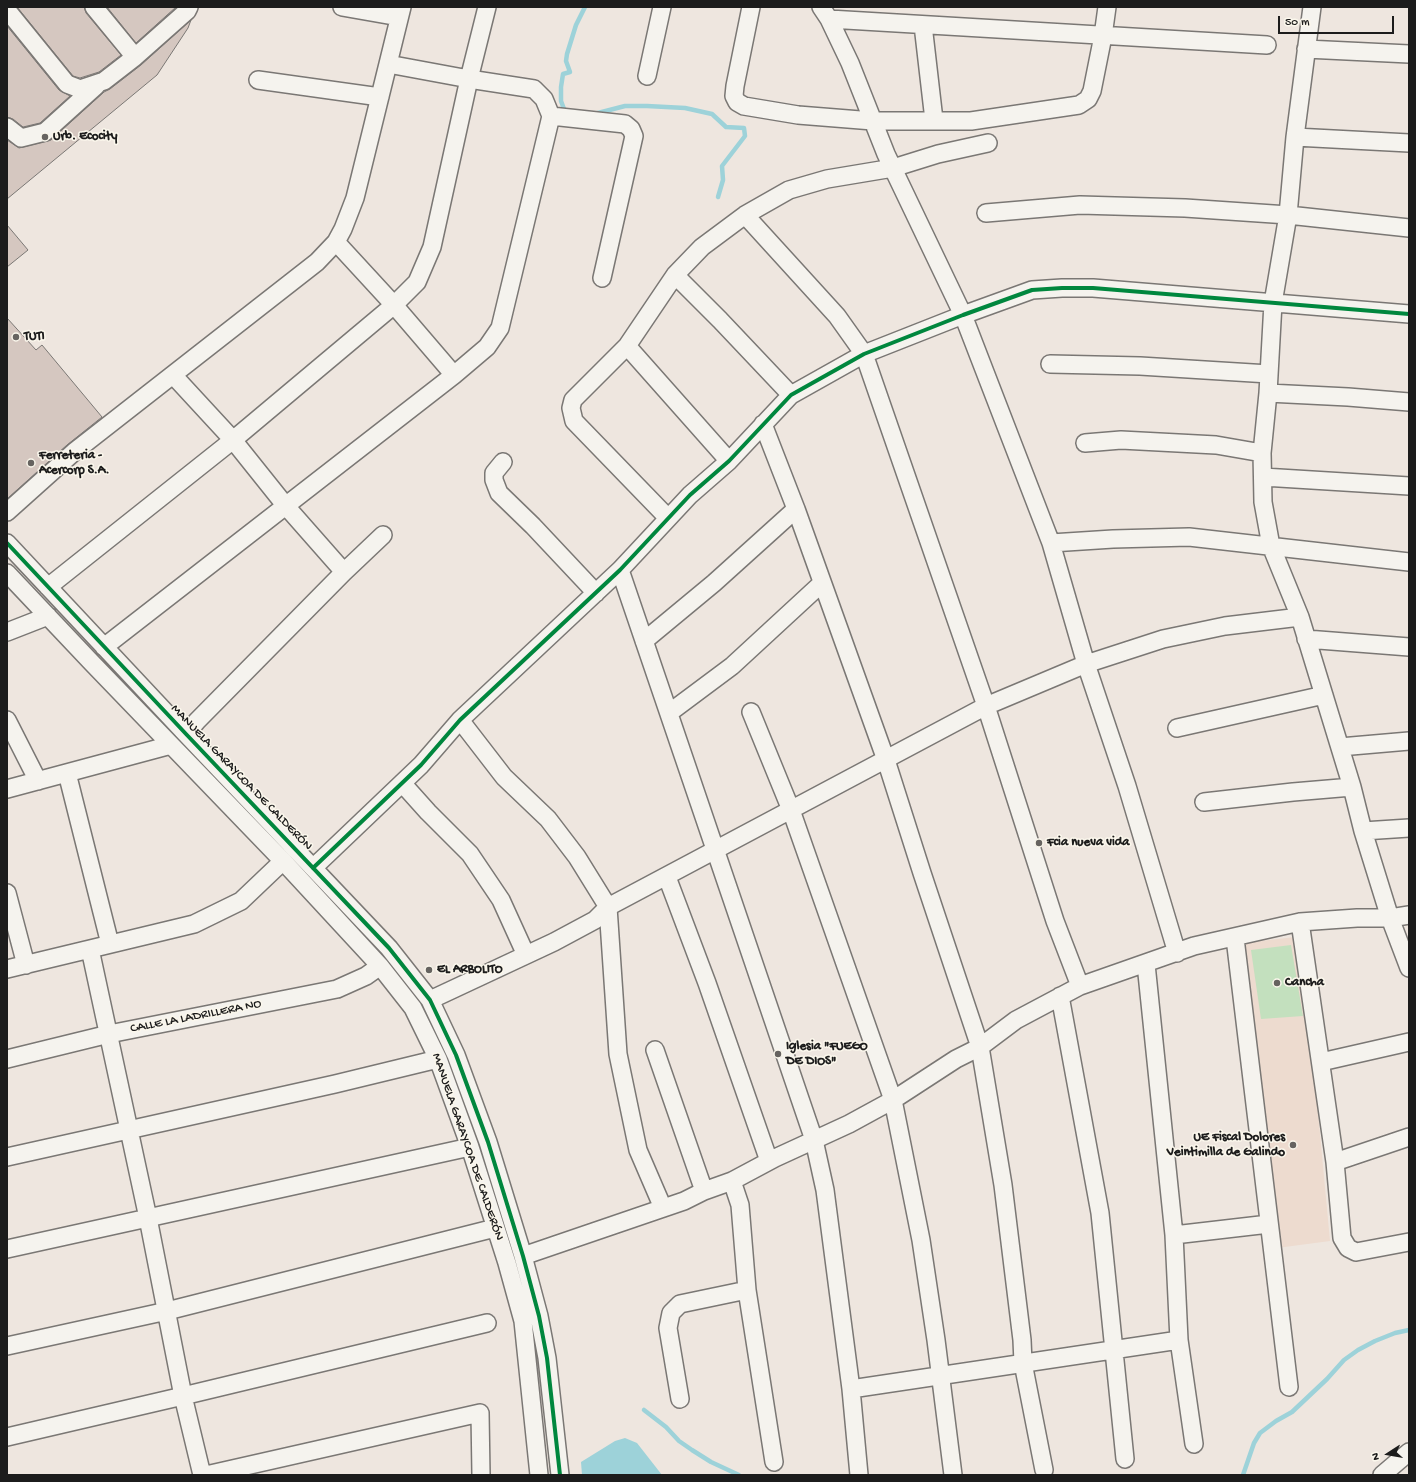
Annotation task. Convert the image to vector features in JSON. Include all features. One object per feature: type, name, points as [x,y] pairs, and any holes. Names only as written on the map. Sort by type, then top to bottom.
[{"type":"street","points":[[94,7],[136,57]]},
{"type":"street","points":[[7,512],[74,452],[317,262],[336,242],[355,198],[400,12],[342,7]]},
{"type":"street","points":[[48,587],[233,440],[394,306],[417,282],[432,246],[468,79],[487,7]]},
{"type":"street","points":[[647,76],[662,7]]},
{"type":"street","points":[[751,7],[735,86],[734,96],[737,102],[744,106],[875,127],[934,120],[971,121],[1079,105],[1088,99],[1092,91],[1107,7]]},
{"type":"street","points":[[1312,7],[1295,137],[1288,215],[1273,303],[1268,393],[1262,453],[1263,502],[1271,546],[1300,617],[1390,918],[1409,968]]},
{"type":"street","points":[[7,127],[21,138],[45,132],[100,82],[136,57],[186,8]]},
{"type":"street","points":[[7,10],[67,84],[80,89],[100,82]]},
{"type":"street","points":[[825,13],[850,63],[890,161],[963,315],[1051,543],[1086,664],[1127,786],[1178,953]]},
{"type":"street","points":[[825,13],[923,25],[1268,45]]},
{"type":"street","points":[[923,25],[934,120]]},
{"type":"street","points":[[1306,49],[1409,54]]},
{"type":"street","points":[[104,647],[454,375],[488,347],[500,328],[551,116],[544,99],[534,89],[468,79],[388,64]]},
{"type":"street","points":[[258,80],[380,96]]},
{"type":"street","points":[[551,116],[621,123],[625,124],[631,129],[634,136],[602,278]]},
{"type":"street","points":[[1295,137],[1409,143]]},
{"type":"street","points":[[668,518],[574,421],[571,408],[573,400],[627,346],[675,275],[702,246],[744,215],[789,190],[890,161],[938,154],[988,143]]},
{"type":"street","points":[[986,212],[1080,205],[1185,208],[1288,215],[1409,228]]},
{"type":"street","points":[[744,215],[837,316],[864,354],[986,706],[1055,921],[1080,986]]},
{"type":"street","points":[[336,242],[454,375]]},
{"type":"street","points":[[675,275],[791,395]]},
{"type":"street","points":[[313,868],[421,765],[449,735],[460,720],[620,570],[690,495],[729,461],[791,395],[864,354],[963,315],[1032,290],[1093,288],[1409,314]]},
{"type":"street","points":[[627,346],[729,461]]},
{"type":"street","points":[[1050,364],[1140,366],[1269,374]]},
{"type":"street","points":[[173,375],[233,440],[285,505],[344,572]]},
{"type":"street","points":[[1268,393],[1409,402]]},
{"type":"street","points":[[763,424],[796,509],[886,760],[980,1047],[1003,1185],[1022,1340],[1023,1363],[1044,1470]]},
{"type":"street","points":[[1085,443],[1122,440],[1216,445],[1262,453]]},
{"type":"street","points":[[503,462],[494,473],[494,480],[499,493],[533,526],[596,593]]},
{"type":"street","points":[[1263,477],[1409,486]]},
{"type":"street","points":[[644,641],[714,583],[796,509]]},
{"type":"street","points":[[186,734],[202,716],[383,534]]},
{"type":"street","points":[[1051,543],[1113,539],[1189,537],[1409,562]]},
{"type":"street","name":"MANUELA GARAYCOA DE CALDERÓN","points":[[7,543],[388,948],[430,1000],[456,1055],[488,1142],[523,1256],[539,1316],[547,1358],[560,1475]]},
{"type":"street","points":[[620,570],[814,1140],[825,1190],[851,1389],[860,1475]]},
{"type":"street","name":"MANUELA GARAYCOA DE CALDERÓN","points":[[7,572],[380,966],[413,1008],[438,1059],[470,1147],[507,1263],[523,1321],[539,1475]]},
{"type":"street","points":[[668,713],[732,666],[822,583]]},
{"type":"street","points":[[7,632],[48,616]]},
{"type":"street","points":[[430,1000],[554,942],[595,920],[608,907],[667,877],[986,706],[1086,664],[1163,639],[1225,626],[1300,617]]},
{"type":"street","points":[[1306,639],[1409,647]]},
{"type":"street","points":[[1177,728],[1324,695]]},
{"type":"street","points":[[751,712],[791,810],[893,1100],[921,1240],[941,1375],[952,1475]]},
{"type":"street","points":[[7,720],[38,781]]},
{"type":"street","points":[[460,720],[504,777],[548,820],[577,857],[608,907],[618,1054],[638,1150],[660,1209]]},
{"type":"street","points":[[1340,747],[1409,741]]},
{"type":"street","points":[[7,789],[171,746]]},
{"type":"street","points":[[67,773],[110,944]]},
{"type":"street","points":[[402,783],[428,812],[470,854],[501,900],[526,955]]},
{"type":"street","points":[[1204,802],[1352,787]]},
{"type":"street","points":[[1363,831],[1409,828]]},
{"type":"street","points":[[7,969],[194,924],[241,902],[283,862]]},
{"type":"street","points":[[667,877],[707,983],[769,1161]]},
{"type":"street","points":[[7,893],[26,964]]},
{"type":"street","points":[[523,1256],[684,1201],[732,1181],[769,1161],[850,1124],[893,1100],[956,1059],[980,1047],[1016,1020],[1080,986],[1178,953],[1194,946],[1235,938],[1300,922],[1358,918],[1390,918],[1409,915]]},
{"type":"street","points":[[1300,922],[1335,1162],[1342,1238],[1348,1248],[1356,1252],[1409,1242]]},
{"type":"street","points":[[1235,938],[1289,1387]]},
{"type":"street","points":[[90,949],[148,1218],[183,1396],[202,1475]]},
{"type":"street","points":[[1146,964],[1174,1235],[1179,1340],[1194,1444]]},
{"type":"street","name":"CALLE LA LADRILLERA NO","points":[[7,1058],[109,1034],[337,989],[366,976],[380,966]]},
{"type":"street","points":[[1060,996],[1100,1213],[1125,1459]]},
{"type":"street","points":[[1321,1062],[1409,1042]]},
{"type":"street","points":[[655,1050],[704,1192]]},
{"type":"street","points":[[7,1157],[335,1084],[438,1059]]},
{"type":"street","points":[[1335,1162],[1409,1137]]},
{"type":"street","points":[[7,1249],[470,1147]]},
{"type":"street","points":[[732,1181],[740,1205],[747,1290],[774,1462]]},
{"type":"street","points":[[1174,1235],[1269,1224]]},
{"type":"street","points":[[7,1346],[167,1311],[496,1228]]},
{"type":"street","points":[[680,1399],[668,1328],[671,1313],[680,1304],[747,1290]]},
{"type":"street","points":[[7,1437],[487,1323]]},
{"type":"street","points":[[851,1389],[1179,1340]]},
{"type":"street","points":[[206,1475],[480,1413],[481,1475]]},
{"type":"street","points":[[1382,1475],[1409,1452]]},
{"type":"shaded area","name":"UE Fiscal Dolores Veintimilla de Galindo","points":[[1295,937],[1312,1049],[1330,1241],[1277,1248],[1243,943]]},
{"type":"green space","name":"Cancha","points":[[1291,945],[1303,1016],[1261,1019],[1251,950]]},
{"type":"water","points":[[625,1438],[637,1443],[662,1475],[582,1475],[581,1462],[615,1441]]},
{"type":"building","points":[[17,7],[84,7],[86,13],[121,55],[99,72],[80,78],[73,76]]},
{"type":"building","points":[[107,7],[176,7],[136,43]]},
{"type":"building","points":[[191,20],[188,28],[157,75],[7,199],[7,140],[19,148],[51,140],[104,92],[141,65]]},
{"type":"building","points":[[7,26],[59,90],[70,96],[40,123],[23,127],[13,119],[7,117]]},
{"type":"building","points":[[7,225],[28,250],[7,267]]},
{"type":"building","name":"Ferreteria - Acercorp S.A.","points":[[7,318],[36,350],[42,345],[102,417],[67,445],[7,499]]},
{"type":"waterway","points":[[568,112],[564,109],[561,101],[563,74],[570,72],[566,61],[567,54],[576,25],[585,7]]},
{"type":"waterway","points":[[594,114],[625,106],[685,108],[712,114],[726,127],[744,128],[745,136],[722,166],[723,180],[718,197]]},
{"type":"waterway","points":[[1243,1475],[1254,1443],[1260,1433],[1276,1421],[1292,1412],[1327,1379],[1344,1360],[1358,1350],[1395,1333],[1409,1330]]},
{"type":"waterway","points":[[644,1410],[666,1427],[679,1441],[692,1450],[711,1462],[739,1475]]},
{"type":"cycle path","points":[[313,868],[421,765],[460,720],[620,570],[690,495],[729,461],[791,395],[864,354],[963,315],[1032,290],[1093,288],[1409,314]]},
{"type":"cycle path","points":[[7,543],[389,948],[430,1000],[456,1055],[488,1142],[523,1256],[539,1316],[547,1358],[560,1475]]},
{"type":"place","name":"Urb. Ecocity","points":[[45,137]]},
{"type":"place","name":"TUTI","points":[[16,337]]},
{"type":"place","name":"Ferreteria - Acercorp S.A.","points":[[31,463]]},
{"type":"place","name":"Fcia nueva vida","points":[[1039,843]]},
{"type":"place","name":"EL ARBOLITO","points":[[429,970]]},
{"type":"place","name":"Cancha","points":[[1277,983]]},
{"type":"place","name":"Iglesia \"FUEGO DE DIOS\"","points":[[778,1054]]},
{"type":"place","name":"UE Fiscal Dolores Veintimilla de Galindo","points":[[1293,1145]]}]
